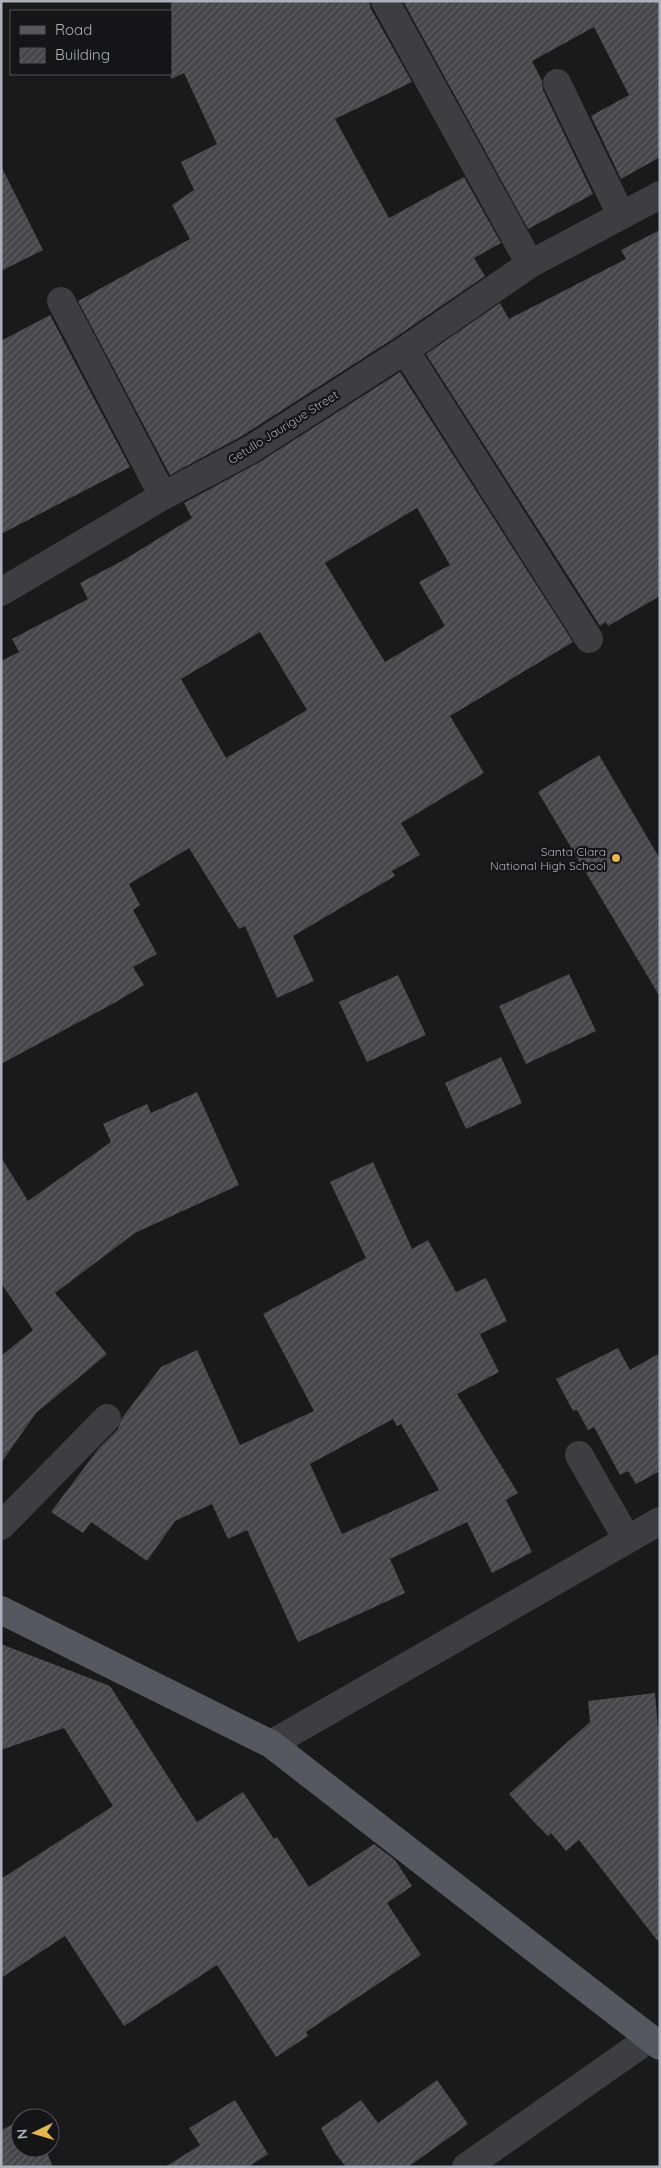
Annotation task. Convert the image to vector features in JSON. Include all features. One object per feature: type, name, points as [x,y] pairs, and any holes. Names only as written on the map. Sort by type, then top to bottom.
[{"type":"main road","points":[[1,1610],[271,1744],[655,2042]]},
{"type":"street","points":[[385,1],[530,264]]},
{"type":"street","points":[[557,83],[621,215]]},
{"type":"street","name":"Getullo Jaurigue Street","points":[[1,592],[163,496],[250,450],[405,350],[530,264],[660,195]]},
{"type":"street","points":[[61,301],[163,496]]},
{"type":"street","points":[[405,350],[589,639]]},
{"type":"street","points":[[1,1526],[106,1418]]},
{"type":"street","points":[[579,1456],[627,1539]]},
{"type":"street","points":[[271,1744],[660,1521]]},
{"type":"street","points":[[466,2167],[655,2042]]},
{"type":"building","points":[[171,1],[369,1],[371,9],[412,82],[335,119],[389,218],[464,177],[501,243],[474,258],[485,276],[396,337],[242,436],[170,475],[78,301],[190,239],[172,205],[194,190],[181,162],[217,144],[184,73],[171,79]]},
{"type":"building","points":[[403,1],[660,1],[660,157],[621,179],[591,116],[629,95],[594,27],[532,61],[542,81],[543,90],[593,194],[528,229]]},
{"type":"building","points":[[1,166],[43,250],[1,271]]},
{"type":"building","points":[[660,230],[660,596],[608,626],[606,622],[600,626],[426,354],[500,303],[509,319],[626,259],[621,250]]},
{"type":"building","points":[[50,315],[130,467],[1,534],[1,341]]},
{"type":"building","points":[[400,372],[573,642],[450,716],[484,773],[401,823],[420,855],[392,871],[395,876],[293,936],[314,981],[277,998],[245,926],[239,929],[189,848],[129,884],[140,905],[133,910],[157,954],[133,967],[144,985],[1,1064],[1,661],[19,652],[12,639],[88,599],[80,583],[122,561],[192,518],[184,503],[258,463]],"holes":[[[417,508],[450,565],[419,582],[445,626],[385,662],[325,563]],[[260,632],[307,710],[226,758],[181,679]]]},
{"type":"building","points":[[599,755],[660,859],[660,997],[538,792]]},
{"type":"building","points":[[569,974],[596,1031],[526,1064],[499,1006]]},
{"type":"building","points":[[398,975],[426,1035],[367,1062],[339,1002]]},
{"type":"building","points":[[501,1057],[522,1103],[466,1129],[445,1083]]},
{"type":"building","points":[[197,1092],[239,1185],[135,1233],[55,1293],[107,1354],[36,1413],[1,1463],[1,1356],[33,1330],[1,1283],[1,1157],[28,1201],[111,1142],[103,1124],[147,1104],[151,1113]]},
{"type":"building","points":[[373,1162],[412,1249],[428,1240],[456,1292],[486,1278],[507,1321],[480,1334],[499,1372],[457,1394],[518,1493],[506,1500],[532,1552],[492,1573],[467,1522],[390,1559],[405,1593],[298,1642],[247,1530],[228,1539],[212,1504],[175,1521],[147,1561],[91,1522],[83,1533],[51,1512],[99,1448],[118,1429],[122,1418],[161,1367],[197,1350],[240,1445],[314,1411],[263,1314],[366,1258],[330,1182]],"holes":[[[393,1419],[397,1426],[401,1424],[439,1490],[342,1534],[310,1464]]]},
{"type":"building","points":[[618,1348],[630,1370],[660,1353],[660,1471],[636,1484],[628,1471],[620,1475],[594,1427],[588,1430],[577,1410],[573,1411],[556,1379]]},
{"type":"building","points":[[1,1644],[110,1686],[197,1822],[243,1792],[274,1839],[277,1837],[309,1887],[374,1844],[395,1860],[412,1886],[387,1903],[421,1955],[306,2032],[308,2036],[276,2057],[217,1965],[124,2026],[65,1936],[1,1978],[1,1879],[113,1806],[64,1728],[1,1750]]},
{"type":"building","points":[[655,1693],[660,1752],[660,1944],[579,1840],[566,1851],[551,1833],[548,1836],[533,1821],[509,1794],[590,1722],[588,1701]]},
{"type":"building","points":[[437,2080],[468,2124],[408,2167],[346,2167],[335,2153],[321,2128],[361,2100],[378,2123]]},
{"type":"building","points":[[235,2100],[268,2154],[248,2167],[165,2167],[200,2145],[189,2128]]},
{"type":"building","points":[[10,2126],[10,2158],[49,2158],[53,2167],[1,2167],[1,2130]]},
{"type":"place","name":"Santa Clara National High School","points":[[616,858]]}]
